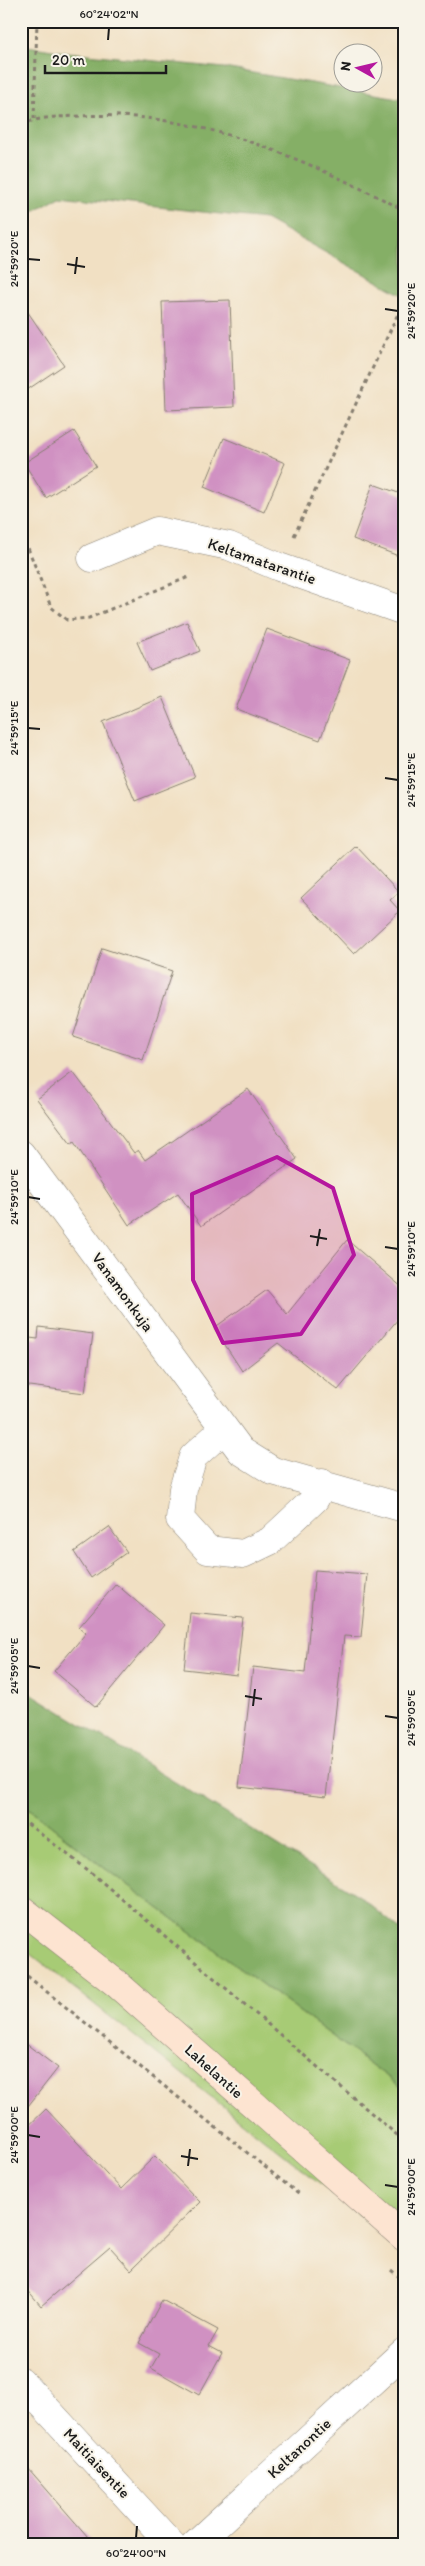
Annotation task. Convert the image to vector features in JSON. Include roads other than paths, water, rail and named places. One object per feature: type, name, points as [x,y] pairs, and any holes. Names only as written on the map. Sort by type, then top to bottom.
[{"type":"main road","name":"Lahelantie","points":[[21,1909],[117,1984],[404,2237]]},
{"type":"street","name":"Keltamatarantie","points":[[92,558],[157,531],[229,546],[279,567],[404,611]]},
{"type":"street","name":"Vanamonkuja","points":[[21,1154],[241,1452],[273,1471],[322,1483],[404,1508]]},
{"type":"street","points":[[224,1430],[193,1458],[184,1489],[180,1519],[208,1550],[243,1554],[270,1541],[315,1499],[322,1483]]},
{"type":"street","name":"Keltanontie","points":[[194,2545],[404,2352]]},
{"type":"street","name":"Maitiaisentie","points":[[21,2381],[172,2545]]}]
